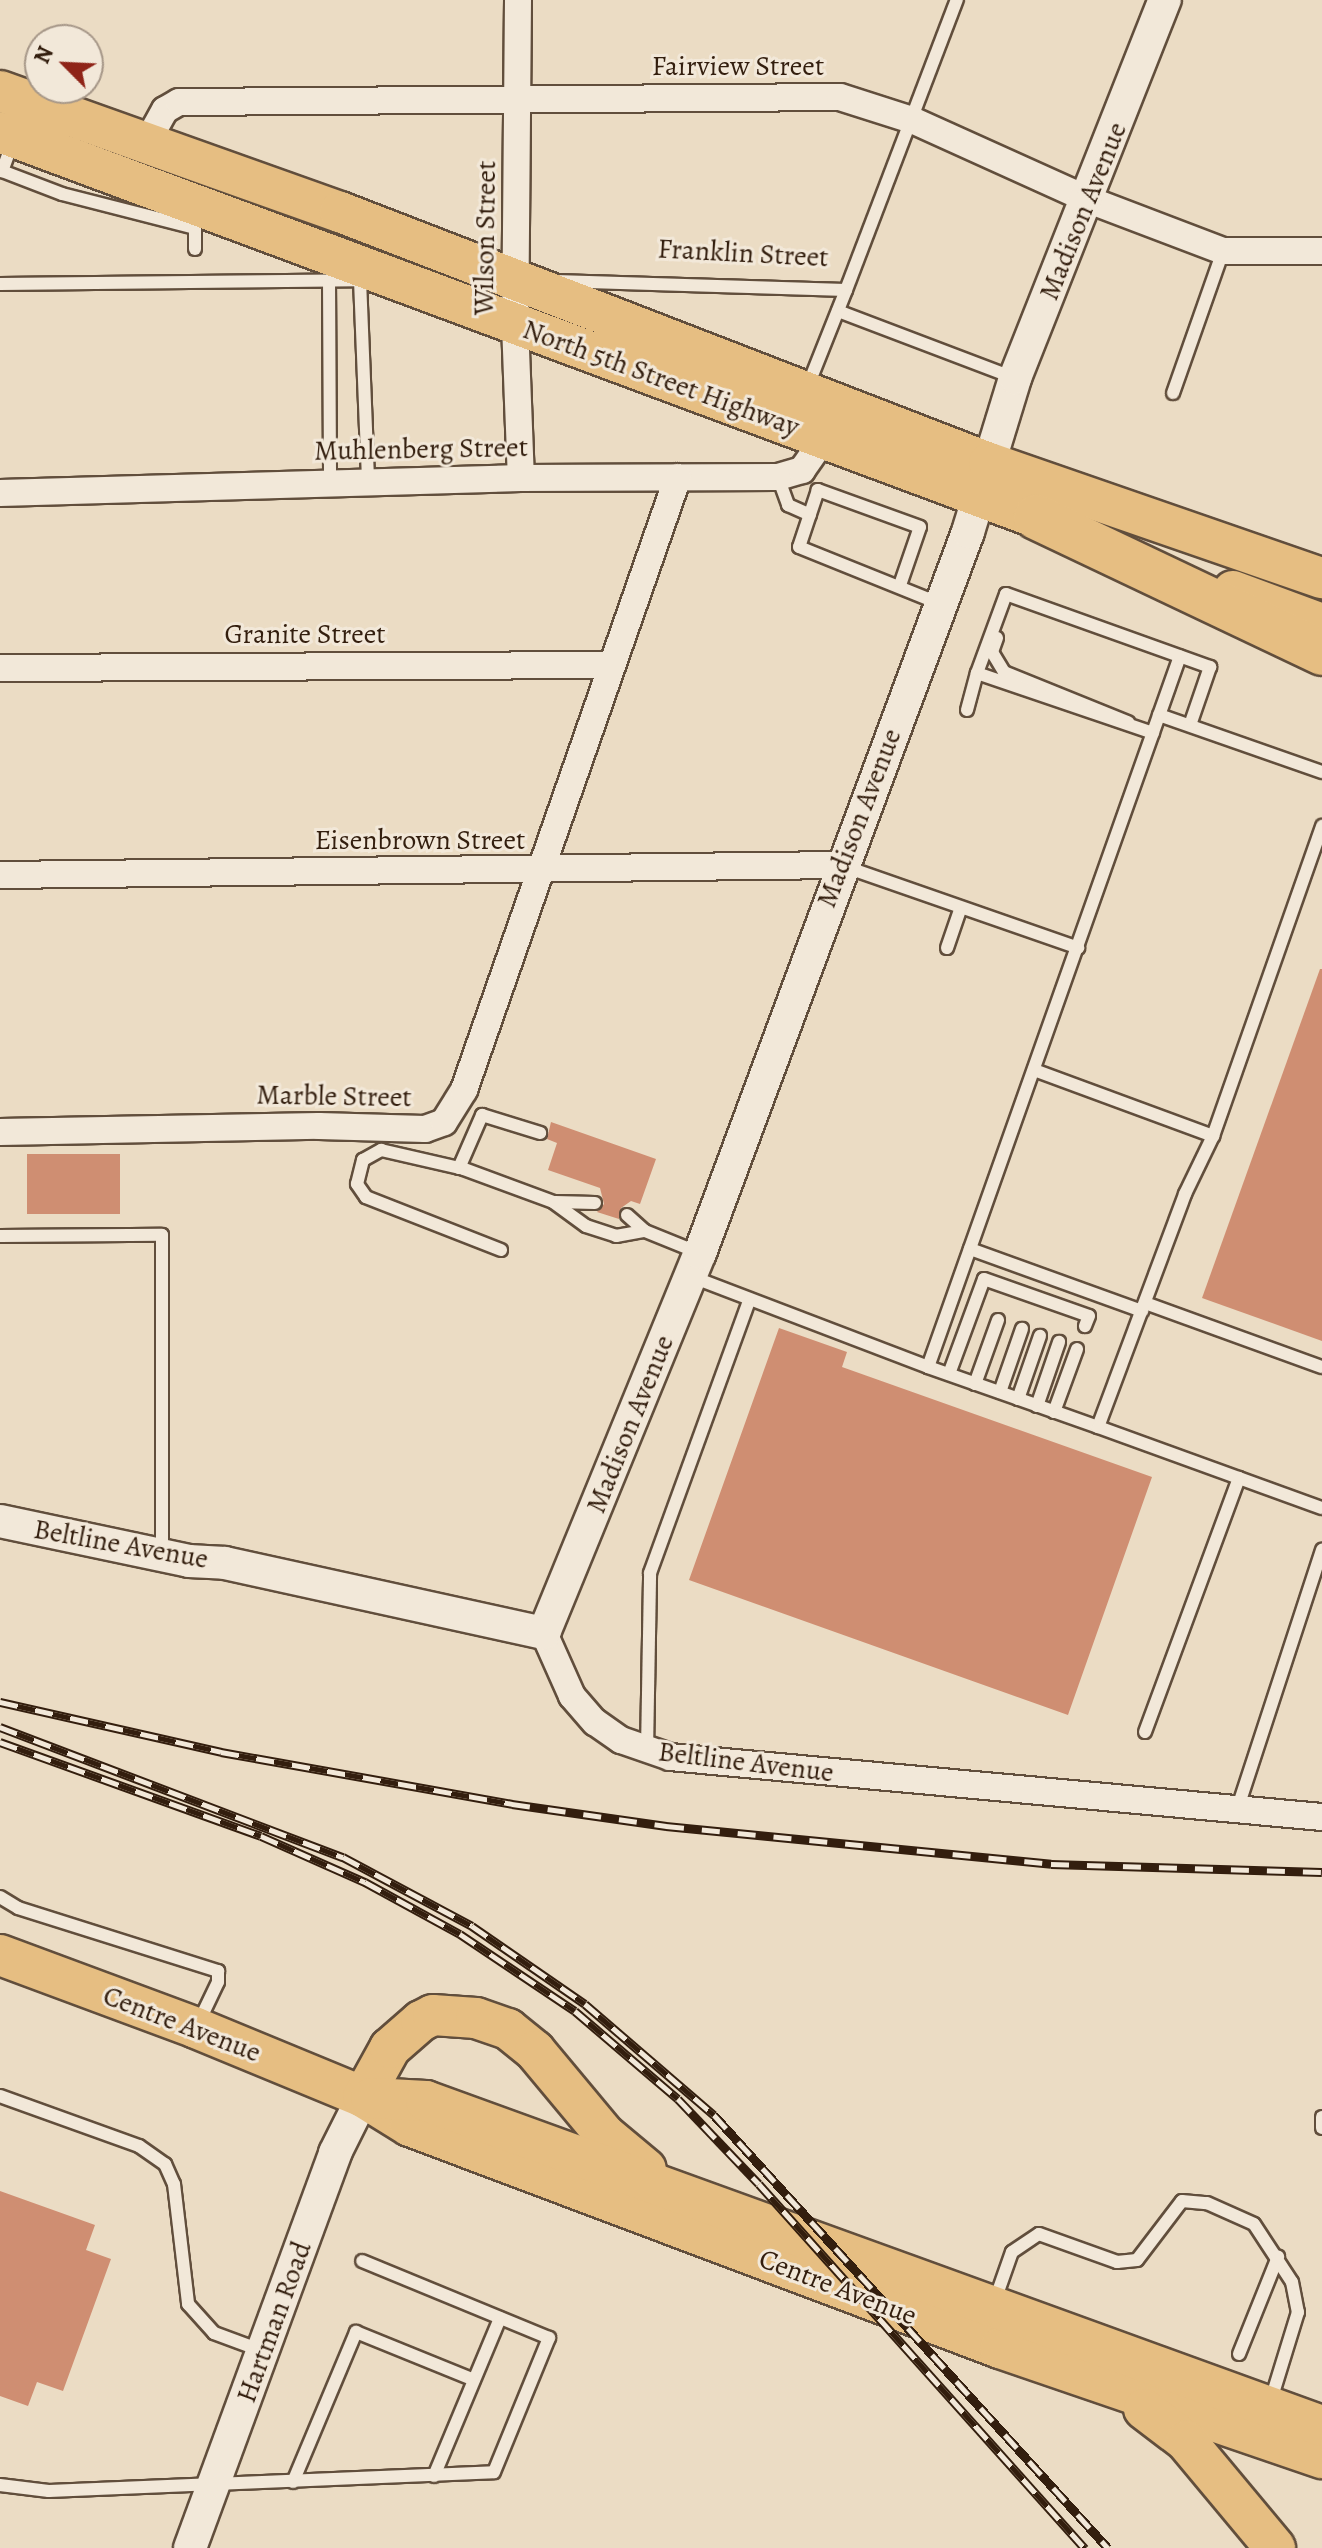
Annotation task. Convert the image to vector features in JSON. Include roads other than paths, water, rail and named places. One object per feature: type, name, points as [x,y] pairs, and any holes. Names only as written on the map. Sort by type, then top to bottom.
[{"type":"highway","points":[[1036,517],[1322,653]]},
{"type":"main road","name":"North 5th Street Highway","points":[[0,91],[806,391],[984,480],[1036,517],[1322,624]]},
{"type":"main road","name":"North 5th Street Highway","points":[[4,152],[68,177],[404,280],[824,438],[984,480],[1322,578]]},
{"type":"main road","name":"Centre Avenue","points":[[0,1955],[196,2028],[363,2097],[410,2126],[1111,2387],[1322,2458]]},
{"type":"main road","points":[[363,2097],[390,2048],[421,2021],[448,2014],[492,2022],[535,2051],[619,2150],[694,2198]]},
{"type":"main road","name":"Centre Avenue","points":[[363,2097],[426,2101],[1322,2426]]},
{"type":"main road","points":[[1111,2387],[1186,2441],[1275,2548]]},
{"type":"street","name":"Wilson Street","points":[[518,0],[515,324],[521,478]]},
{"type":"street","name":"Madison Avenue","points":[[544,1633],[695,1265],[841,865],[941,604],[1015,378],[1089,200],[1165,0]]},
{"type":"street","name":"Fairview Street","points":[[146,144],[165,110],[179,102],[840,97],[912,120],[1089,200],[1223,251],[1322,251]]},
{"type":"street","points":[[778,477],[802,470],[824,438]]},
{"type":"street","points":[[537,871],[678,477]]},
{"type":"street","name":"Muhlenberg Street","points":[[0,493],[521,478],[778,477]]},
{"type":"street","name":"Granite Street","points":[[0,668],[611,665]]},
{"type":"street","name":"Eisenbrown Street","points":[[0,875],[841,865]]},
{"type":"street","name":"Marble Street","points":[[0,1132],[319,1126],[425,1129],[444,1122],[464,1090],[537,871]]},
{"type":"street","name":"Beltline Avenue","points":[[0,1521],[162,1555],[225,1563],[544,1633],[580,1705],[607,1731],[647,1751],[1322,1817]]},
{"type":"street","name":"Hartman Road","points":[[190,2548],[335,2153],[363,2097]]},
{"type":"lane","name":"Franklin Street","points":[[517,282],[617,279],[846,290],[957,0]]},
{"type":"lane","points":[[180,210],[195,228],[195,249]]},
{"type":"lane","points":[[1173,393],[1223,251]]},
{"type":"lane","points":[[329,280],[330,483]]},
{"type":"lane","points":[[360,280],[368,482]]},
{"type":"lane","points":[[0,284],[404,280]]},
{"type":"lane","points":[[806,391],[846,290]]},
{"type":"lane","points":[[838,311],[1015,378]]},
{"type":"lane","points":[[778,477],[788,505],[810,515]]},
{"type":"lane","points":[[900,585],[920,527],[818,490],[799,547],[941,604]]},
{"type":"lane","points":[[967,710],[1006,594],[1210,667],[1190,725]]},
{"type":"lane","points":[[999,613],[1003,624],[992,652],[1004,672],[1114,713],[1136,727]]},
{"type":"lane","points":[[928,1367],[1180,656]]},
{"type":"lane","points":[[977,673],[1153,733]]},
{"type":"lane","points":[[1159,715],[1322,772]]},
{"type":"lane","points":[[1098,1427],[1185,1194],[1213,1136],[1322,826]]},
{"type":"lane","points":[[841,865],[960,910],[1078,948]]},
{"type":"lane","points":[[947,948],[960,910]]},
{"type":"lane","points":[[1034,1070],[1213,1136]]},
{"type":"lane","points":[[459,1168],[482,1115],[540,1133]]},
{"type":"lane","points":[[501,1250],[379,1204],[357,1184],[363,1160],[381,1150],[459,1168],[553,1202],[586,1226],[616,1236],[645,1231]]},
{"type":"lane","points":[[553,1202],[595,1203]]},
{"type":"lane","points":[[627,1215],[645,1231],[749,1301],[1322,1508]]},
{"type":"lane","points":[[0,1236],[162,1235],[162,1555]]},
{"type":"lane","points":[[970,1249],[1322,1367]]},
{"type":"lane","points":[[1011,1292],[1026,1269]]},
{"type":"lane","points":[[949,1374],[984,1279],[1032,1302],[1069,1314],[1089,1316],[1085,1326]]},
{"type":"lane","points":[[647,1751],[650,1573],[749,1301]]},
{"type":"lane","points":[[975,1384],[998,1320]]},
{"type":"lane","points":[[1000,1392],[1022,1329]]},
{"type":"lane","points":[[1018,1399],[1040,1336]]},
{"type":"lane","points":[[1037,1406],[1059,1342]]},
{"type":"lane","points":[[1054,1412],[1077,1349]]},
{"type":"lane","points":[[1145,1732],[1239,1478]]},
{"type":"lane","points":[[1237,1810],[1322,1550]]},
{"type":"lane","points":[[0,1897],[18,1908],[218,1971],[218,1982],[196,2028]]},
{"type":"lane","points":[[0,2096],[139,2146],[165,2164],[174,2184],[188,2304],[214,2333],[263,2351]]},
{"type":"lane","points":[[1322,2117],[1322,2128]]},
{"type":"lane","points":[[993,2306],[1012,2252],[1039,2234],[1117,2262],[1137,2260],[1182,2201],[1207,2203],[1254,2224],[1292,2282],[1298,2312],[1269,2407]]},
{"type":"lane","points":[[1239,2354],[1278,2257]]},
{"type":"lane","points":[[0,2485],[49,2491],[494,2472],[549,2338],[362,2261]]},
{"type":"lane","points":[[434,2476],[500,2318]]},
{"type":"lane","points":[[293,2482],[356,2332],[474,2380]]},
{"type":"railway","points":[[0,1702],[221,1752],[512,1804],[666,1826],[1051,1864],[1322,1872]]},
{"type":"railway","points":[[0,1727],[343,1857],[472,1926],[585,2004],[714,2115],[1108,2548]]},
{"type":"railway","points":[[0,1742],[261,1836],[365,1882],[460,1934],[575,2011],[678,2099],[759,2184],[1085,2548]]}]
